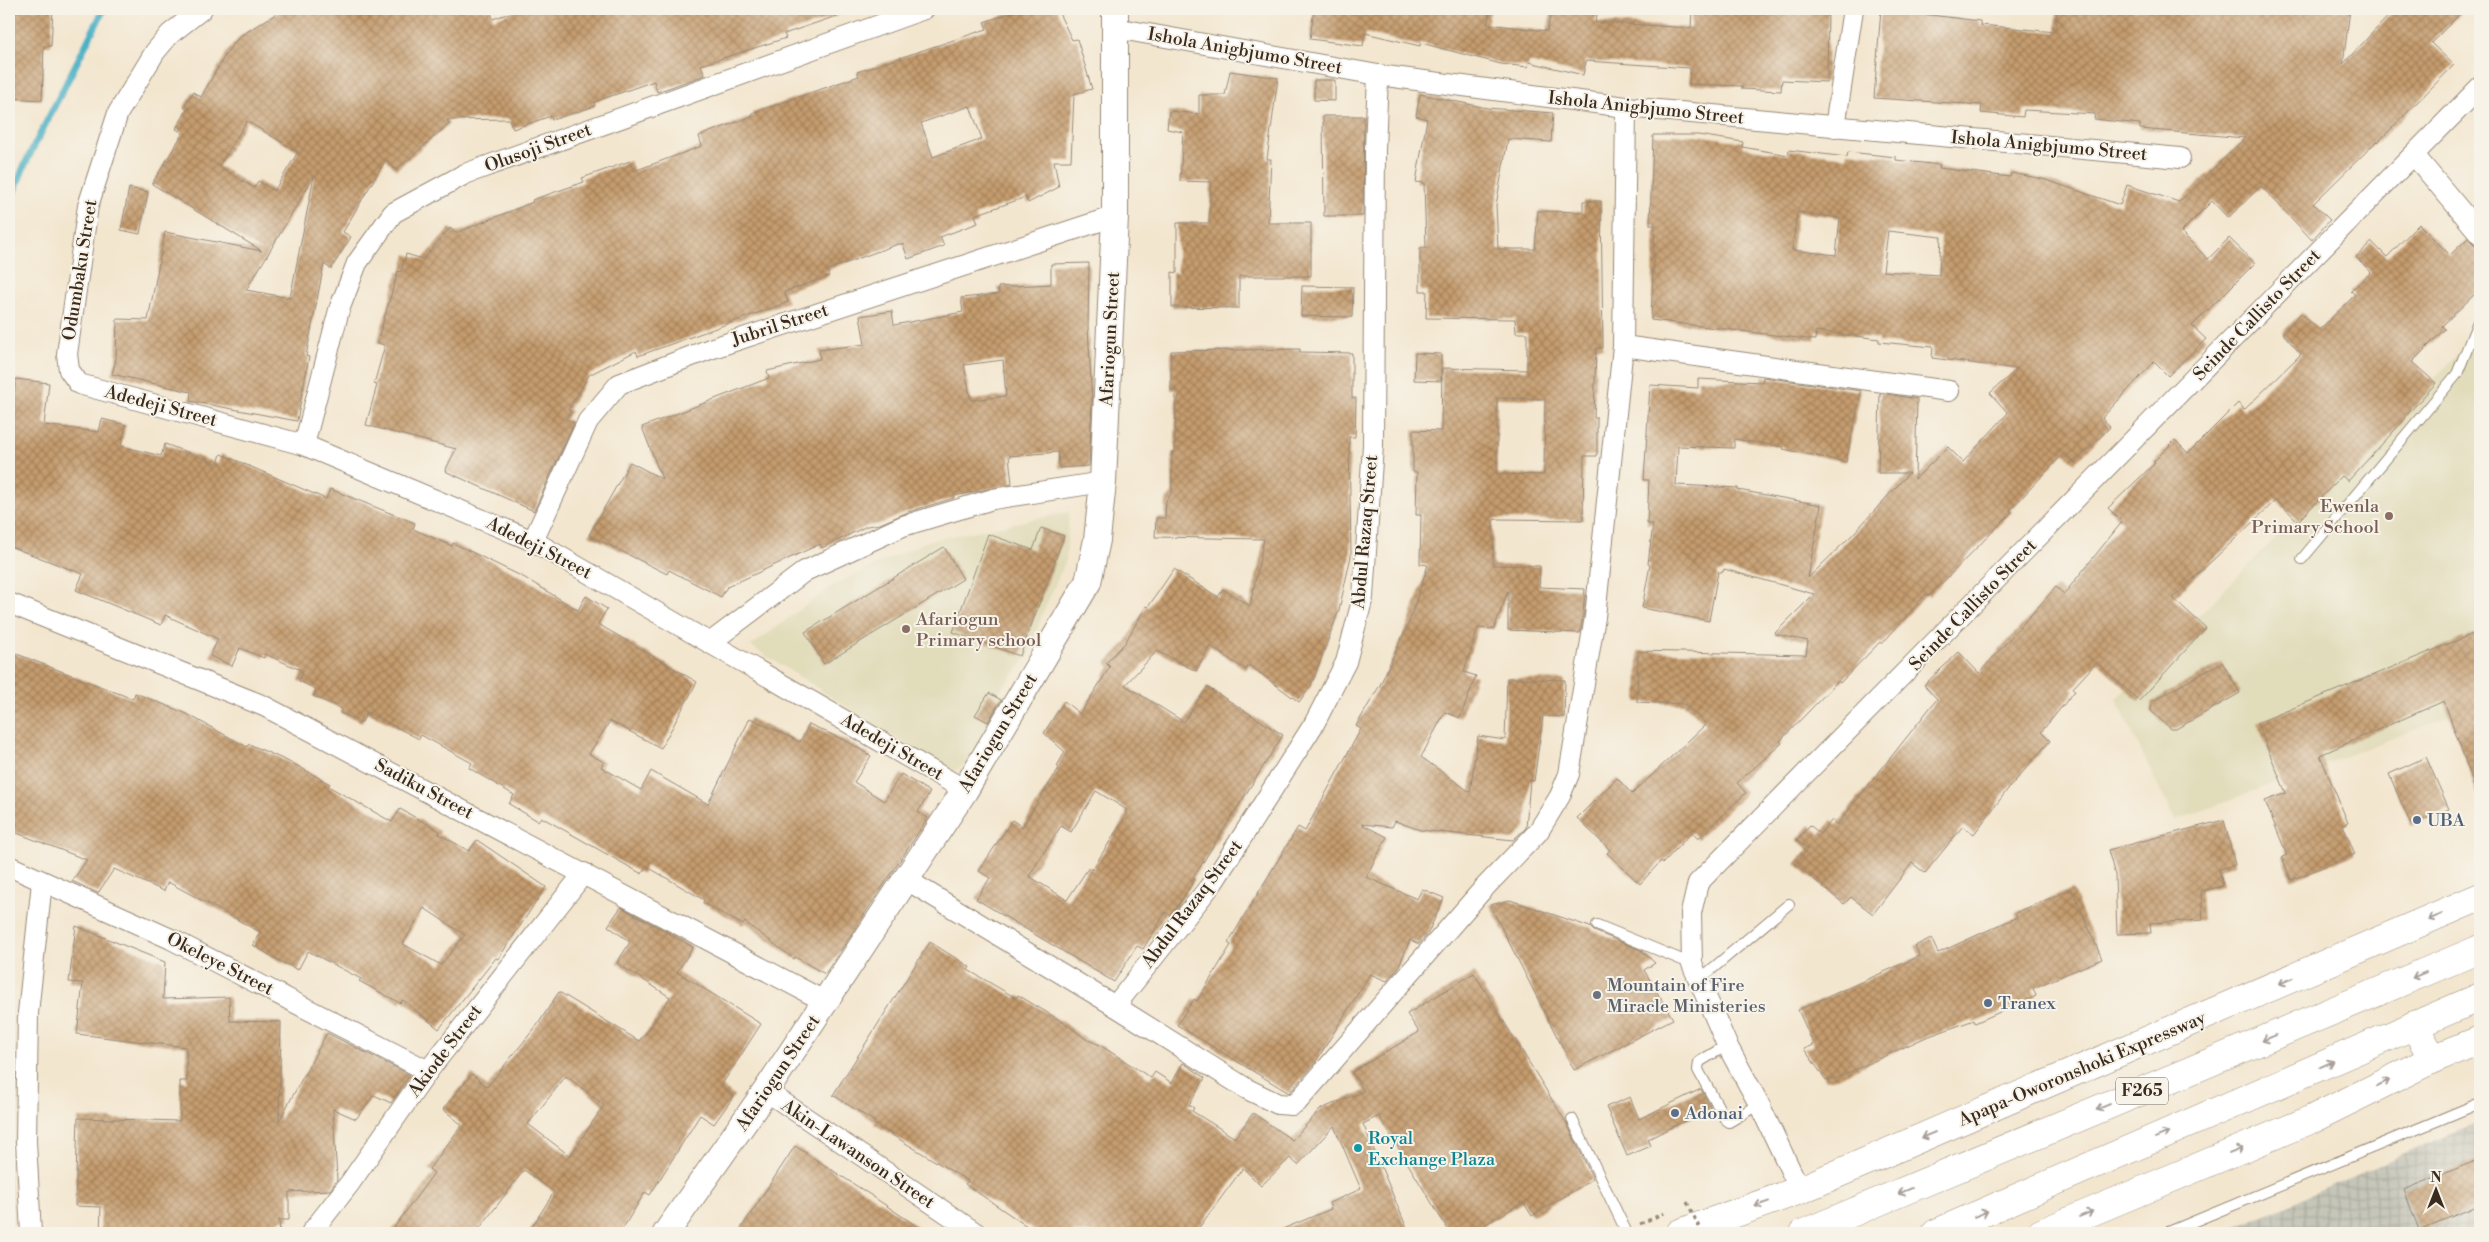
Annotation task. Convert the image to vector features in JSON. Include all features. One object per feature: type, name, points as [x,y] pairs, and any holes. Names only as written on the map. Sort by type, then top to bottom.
[{"type":"main road","name":"Apapa-Oworonshoki Expressway","points":[[1675,1222],[1800,1190],[2480,898]]},
{"type":"main road","name":"F265","points":[[1804,1233],[2480,949]]},
{"type":"main road","name":"F265","points":[[1936,1233],[2480,997]]},
{"type":"main road","points":[[2414,1025],[2433,1059]]},
{"type":"main road","points":[[2041,1233],[2310,1120],[2433,1059],[2480,1040]]},
{"type":"street","name":"Odumbaku Street","points":[[79,384],[69,370],[67,354],[91,196],[118,113],[155,52],[170,34],[202,9]]},
{"type":"street","name":"Olusoji Street","points":[[304,445],[342,302],[357,264],[393,213],[465,174],[924,9]]},
{"type":"street","points":[[1836,127],[1853,9]]},
{"type":"street","name":"Ishola Anigbjumo Street","points":[[1115,18],[1378,75],[1626,107],[2180,158]]},
{"type":"street","name":"Afariogun Street","points":[[666,1233],[766,1091],[907,880],[965,790],[1088,582],[1097,540],[1103,482],[1115,216],[1115,18]]},
{"type":"street","name":"Abdul Razaq Street","points":[[1115,1006],[1214,881],[1314,724],[1348,652],[1364,597],[1373,445],[1375,149],[1378,75]]},
{"type":"street","name":"Seinde Callisto Street","points":[[1800,1190],[1759,1104],[1727,1045],[1696,972],[1691,913],[1698,883],[2480,87]]},
{"type":"street","points":[[907,880],[1115,1006],[1247,1090],[1278,1104],[1292,1105],[1299,1100],[1484,888],[1538,832],[1560,796],[1569,774],[1595,617],[1623,346],[1626,107]]},
{"type":"street","points":[[2414,155],[2480,234]]},
{"type":"street","name":"Jubril Street","points":[[534,541],[588,421],[619,384],[710,349],[1115,216]]},
{"type":"street","points":[[1623,346],[1949,391]]},
{"type":"street","name":"Adedeji Street","points":[[79,384],[304,445],[534,541],[965,790]]},
{"type":"street","points":[[711,642],[805,571],[903,526],[993,499],[1103,482]]},
{"type":"street","name":"Sadiku Street","points":[[9,603],[264,706],[584,872],[826,1002]]},
{"type":"street","name":"Okeleye Street","points":[[9,866],[171,939],[428,1071]]},
{"type":"street","name":"Akiode Street","points":[[311,1233],[350,1183],[428,1071],[584,872]]},
{"type":"street","points":[[31,1233],[26,1140],[28,1013],[42,882]]},
{"type":"street","name":"Akin-Lawanson Street","points":[[766,1091],[971,1232]]},
{"type":"lane","points":[[2302,559],[2457,374],[2480,317]]},
{"type":"lane","points":[[1596,925],[1696,972],[1790,904]]},
{"type":"lane","points":[[1727,1045],[1699,1062],[1698,1070],[1725,1119],[1729,1122],[1759,1104]]},
{"type":"lane","points":[[2166,1233],[2480,1103]]},
{"type":"lane","points":[[1572,1119],[1626,1232]]},
{"type":"path","points":[[1678,1206],[1687,1202],[1702,1233]]},
{"type":"path","points":[[1626,1232],[1675,1222]]},
{"type":"shaded area","name":"Ewenla Primary School","points":[[2480,332],[2480,705],[2175,821],[2116,699]]},
{"type":"shaded area","name":"Afariogun Primary school","points":[[1069,512],[1066,560],[1043,612],[1029,655],[999,692],[1011,699],[971,761],[951,773],[751,646],[833,585],[928,541]]},
{"type":"shaded area","points":[[2480,1122],[2480,1233],[2223,1233],[2406,1153]]},
{"type":"building","points":[[9,9],[53,9],[51,46],[44,46],[42,100],[9,98]]},
{"type":"building","points":[[284,9],[490,9],[493,19],[521,9],[847,9],[848,12],[784,34],[786,38],[701,65],[705,75],[657,92],[654,81],[594,102],[595,106],[552,120],[551,116],[513,129],[509,119],[447,120],[449,124],[396,170],[386,159],[343,232],[351,237],[331,269],[324,264],[306,356],[309,357],[297,421],[190,401],[191,392],[112,374],[116,359],[117,319],[148,320],[165,232],[262,251],[152,184],[183,133],[176,129],[187,110],[184,107],[193,92],[201,97],[227,52],[240,36]],"holes":[[[247,121],[298,152],[274,191],[258,181],[254,188],[219,166]],[[314,176],[290,298],[246,290],[268,254]]]},
{"type":"building","points":[[1022,9],[1057,9],[1072,40],[1077,39],[1092,89],[1074,94],[1071,161],[1054,161],[1059,187],[1028,203],[1026,197],[975,215],[978,223],[940,237],[944,246],[908,259],[903,244],[898,244],[827,270],[829,276],[784,292],[788,302],[638,356],[636,351],[589,375],[568,410],[571,411],[566,419],[574,423],[534,511],[445,471],[456,449],[366,425],[377,385],[374,384],[385,345],[377,343],[398,271],[401,272],[406,254],[423,259],[450,228],[456,233],[533,202],[532,200],[584,182],[582,178],[630,161],[634,171],[702,146],[699,136],[753,116],[752,113],[859,76],[857,72],[987,29],[984,22]],"holes":[[[970,106],[982,139],[933,157],[921,123]]]},
{"type":"building","points":[[1314,9],[1491,9],[1487,24],[1547,31],[1552,9],[1599,9],[1595,22],[1691,28],[1692,9],[1828,9],[1827,82],[1782,80],[1781,91],[1742,89],[1742,86],[1689,84],[1690,68],[1586,61],[1583,75],[1529,62],[1528,67],[1501,64],[1421,43],[1420,46],[1365,33],[1363,46],[1310,39]]},
{"type":"building","points":[[1881,9],[1980,21],[1980,25],[2056,32],[2057,9],[2350,9],[2343,64],[2395,9],[2465,9],[2431,43],[2454,65],[2313,204],[2330,220],[2312,240],[2261,186],[2228,218],[2212,201],[2181,232],[2208,259],[2229,238],[2255,263],[2192,326],[2206,339],[2168,376],[2154,362],[2102,418],[2110,427],[2075,463],[2064,453],[2010,510],[2012,512],[1929,596],[1926,594],[1882,644],[1880,642],[1840,683],[1838,681],[1780,741],[1782,743],[1737,783],[1746,793],[1698,839],[1692,832],[1640,884],[1607,853],[1610,850],[1577,818],[1617,778],[1632,794],[1706,724],[1684,704],[1637,702],[1638,651],[1806,655],[1808,641],[1774,634],[1814,594],[1724,569],[1723,572],[1718,572],[1709,621],[1642,608],[1650,565],[1648,564],[1653,524],[1647,524],[1649,480],[1644,480],[1650,385],[1698,388],[1698,379],[1762,382],[1763,377],[1861,391],[1846,462],[1783,449],[1784,447],[1734,439],[1734,448],[1678,446],[1676,485],[1738,488],[1738,490],[1821,505],[1808,578],[1853,534],[1909,473],[1878,473],[1880,393],[1917,399],[1915,479],[1948,447],[1963,462],[2008,413],[1990,393],[2017,369],[1932,358],[1933,347],[1879,342],[1879,339],[1816,331],[1815,340],[1651,320],[1655,225],[1650,225],[1653,135],[1698,135],[1743,142],[1742,147],[1788,155],[1789,150],[1847,157],[1848,152],[1896,157],[1896,160],[1940,165],[1939,168],[2010,177],[2011,173],[2043,179],[2120,205],[2127,185],[2179,202],[2245,138],[2140,129],[2140,124],[2094,119],[2095,114],[2024,110],[2023,117],[1981,113],[1982,105],[1874,98]],"holes":[[[1797,212],[1840,218],[1836,255],[1792,250]],[[1888,231],[1941,237],[1939,275],[1883,271]]]},
{"type":"building","points":[[1230,71],[1278,78],[1267,159],[1271,159],[1268,223],[1311,223],[1311,276],[1239,276],[1239,308],[1172,307],[1172,272],[1177,273],[1177,223],[1209,223],[1211,182],[1180,181],[1183,132],[1167,129],[1169,111],[1199,114],[1199,95],[1225,95]]},
{"type":"building","points":[[1314,80],[1335,80],[1335,101],[1314,100]]},
{"type":"building","points":[[1420,94],[1487,108],[1553,113],[1551,142],[1508,139],[1496,205],[1498,249],[1535,249],[1538,211],[1583,212],[1583,201],[1601,201],[1603,348],[1596,348],[1594,418],[1597,418],[1597,456],[1584,456],[1583,520],[1493,520],[1493,565],[1540,566],[1539,587],[1585,589],[1583,615],[1580,633],[1508,630],[1508,591],[1494,629],[1478,628],[1464,672],[1476,676],[1460,718],[1445,712],[1421,757],[1470,792],[1478,736],[1505,740],[1507,678],[1565,680],[1564,717],[1543,716],[1534,781],[1530,780],[1526,828],[1513,840],[1420,830],[1395,821],[1392,827],[1361,824],[1387,837],[1366,877],[1417,899],[1422,889],[1444,898],[1427,935],[1419,944],[1410,940],[1398,968],[1387,981],[1370,974],[1315,1063],[1289,1093],[1177,1025],[1194,999],[1197,1001],[1231,945],[1228,943],[1298,827],[1305,831],[1361,729],[1356,726],[1380,685],[1409,622],[1428,565],[1420,564],[1421,515],[1416,515],[1417,472],[1413,472],[1413,430],[1441,431],[1442,368],[1527,370],[1527,333],[1516,333],[1515,319],[1426,318],[1427,291],[1420,291],[1420,248],[1426,248],[1424,183],[1416,182],[1427,119],[1416,116]],"holes":[[[1497,398],[1545,399],[1544,475],[1497,474]]]},
{"type":"building","points":[[1323,116],[1364,116],[1363,216],[1324,216]]},
{"type":"building","points":[[129,188],[148,192],[140,234],[121,230]]},
{"type":"building","points":[[2419,224],[2450,255],[2468,238],[2475,245],[2480,246],[2480,289],[2442,326],[2445,329],[2412,362],[2436,383],[2348,481],[2342,476],[2298,521],[2276,500],[2173,598],[2206,628],[2139,701],[2097,662],[2072,689],[2075,691],[2041,732],[2050,741],[2008,789],[1974,834],[1963,826],[1925,873],[1912,863],[1873,914],[1851,897],[1844,904],[1795,864],[1808,849],[1797,840],[1810,825],[1820,834],[1832,820],[1837,825],[1937,699],[1924,685],[1959,652],[1979,673],[2056,587],[2064,594],[2122,522],[2108,508],[2155,463],[2153,462],[2175,440],[2188,453],[2238,403],[2244,410],[2301,354],[2282,333],[2301,313],[2319,330],[2355,295],[2351,291],[2371,272],[2356,257],[2372,242],[2387,257]]},
{"type":"building","points":[[1089,263],[1088,327],[1092,401],[1089,466],[1059,468],[1058,452],[1009,456],[1012,484],[954,496],[954,498],[908,512],[880,524],[867,526],[822,548],[820,544],[727,587],[721,597],[669,570],[667,574],[589,535],[630,462],[662,479],[642,427],[769,378],[767,371],[820,359],[819,350],[865,344],[860,316],[892,311],[894,325],[963,312],[961,298],[999,294],[998,287],[1051,284],[1051,264]],"holes":[[[1003,360],[1006,396],[971,400],[964,365]]]},
{"type":"building","points":[[1302,286],[1353,287],[1352,317],[1301,316]]},
{"type":"building","points":[[1300,349],[1300,352],[1352,353],[1352,398],[1356,398],[1355,437],[1349,437],[1351,556],[1339,610],[1311,686],[1299,702],[1249,665],[1246,670],[1210,646],[1196,671],[1157,651],[1125,685],[1184,722],[1207,687],[1283,735],[1171,916],[1166,912],[1143,949],[1137,946],[1114,982],[976,899],[990,878],[979,871],[1012,820],[1022,827],[1059,768],[1057,766],[1065,752],[1044,733],[1064,701],[1080,714],[1110,667],[1106,663],[1125,643],[1146,606],[1148,607],[1174,569],[1218,597],[1223,589],[1250,606],[1264,539],[1155,537],[1156,518],[1165,518],[1166,500],[1172,493],[1172,452],[1175,452],[1176,390],[1171,390],[1171,351]],"holes":[[[1096,791],[1127,810],[1125,813],[1127,814],[1092,870],[1089,867],[1067,900],[1029,876],[1061,826],[1071,832]]]},
{"type":"building","points":[[1415,353],[1441,354],[1441,381],[1414,380]]},
{"type":"building","points":[[16,379],[49,383],[44,425],[99,432],[102,419],[126,425],[121,446],[161,456],[165,444],[218,464],[221,454],[326,499],[330,489],[415,523],[413,529],[452,546],[453,543],[525,578],[578,610],[586,596],[607,609],[598,624],[697,682],[661,748],[610,721],[589,754],[604,762],[601,767],[641,790],[651,771],[708,804],[750,718],[800,742],[809,724],[850,743],[871,756],[854,782],[884,801],[901,774],[930,792],[918,812],[928,818],[825,974],[795,957],[794,959],[745,922],[743,925],[703,903],[704,900],[646,866],[642,874],[541,817],[538,821],[509,804],[514,795],[469,768],[472,763],[421,735],[419,739],[367,712],[362,722],[340,713],[342,709],[313,696],[316,689],[299,681],[303,671],[265,654],[264,658],[240,648],[232,666],[210,656],[218,639],[165,615],[161,625],[76,590],[83,574],[9,546],[9,410],[11,410]]},
{"type":"building","points":[[1041,528],[1064,536],[1020,656],[953,632],[988,534],[1033,550]]},
{"type":"building","points":[[944,547],[963,579],[824,664],[805,632]]},
{"type":"building","points":[[2480,631],[2480,795],[2478,796],[2444,701],[2320,755],[2348,823],[2343,826],[2355,854],[2291,880],[2282,857],[2287,855],[2265,801],[2286,793],[2257,723]]},
{"type":"building","points":[[9,651],[133,699],[135,693],[185,713],[247,747],[249,744],[296,765],[330,784],[328,786],[392,822],[400,809],[440,831],[439,834],[469,851],[477,840],[546,887],[498,959],[496,958],[439,1029],[403,1000],[400,1003],[359,981],[361,979],[308,951],[298,970],[276,959],[253,945],[260,932],[168,882],[164,891],[114,869],[98,893],[72,881],[87,860],[9,830]],"holes":[[[424,908],[465,935],[441,965],[403,944]]]},
{"type":"building","points":[[2222,662],[2240,693],[2176,729],[2171,729],[2151,711],[2151,702]]},
{"type":"building","points":[[989,693],[1001,700],[988,722],[975,715]]},
{"type":"building","points":[[2426,757],[2449,809],[2411,825],[2389,774]]},
{"type":"building","points":[[2224,820],[2235,865],[2219,869],[2223,886],[2201,891],[2203,920],[2150,923],[2151,933],[2117,934],[2115,875],[2108,850]]},
{"type":"building","points":[[2072,889],[2102,959],[2033,988],[2036,996],[1975,1023],[1974,1020],[1924,1038],[1837,1078],[1826,1080],[1804,1049],[1814,1045],[1798,1010],[1920,956],[1915,946],[1931,938],[1938,953],[2017,917],[2015,913]]},
{"type":"building","name":"Mountain of Fire Miracle Ministeries","points":[[1510,900],[1590,927],[1594,931],[1641,950],[1655,963],[1644,970],[1673,1019],[1574,1070],[1490,905]]},
{"type":"building","points":[[621,907],[693,947],[677,972],[761,1024],[721,1086],[734,1096],[714,1124],[700,1115],[650,1195],[645,1192],[620,1233],[528,1233],[554,1192],[524,1170],[476,1233],[390,1233],[434,1173],[429,1169],[462,1125],[443,1109],[472,1074],[487,1087],[538,1024],[559,992],[639,1041],[650,1028],[670,997],[617,963],[630,942],[608,926]],"holes":[[[566,1076],[604,1105],[570,1156],[528,1124]]]},
{"type":"building","points":[[76,926],[165,962],[163,999],[229,997],[230,1021],[281,1022],[279,1121],[327,1033],[410,1075],[391,1103],[374,1095],[356,1119],[333,1109],[337,1180],[330,1190],[289,1192],[289,1220],[279,1220],[280,1233],[100,1233],[101,1207],[75,1206],[78,1118],[180,1121],[180,1081],[187,1081],[186,1047],[77,1034],[83,983],[69,982]]},
{"type":"building","points":[[930,942],[970,967],[968,970],[1016,998],[1018,995],[1151,1078],[1155,1072],[1172,1083],[1183,1063],[1191,1068],[1205,1078],[1189,1105],[1194,1108],[1192,1111],[1235,1138],[1253,1113],[1292,1140],[1321,1109],[1364,1091],[1352,1072],[1419,1032],[1407,1014],[1474,973],[1567,1124],[1593,1179],[1532,1216],[1523,1202],[1471,1233],[1450,1233],[1379,1116],[1363,1124],[1409,1233],[1273,1233],[1331,1209],[1329,1203],[1361,1189],[1334,1126],[1298,1165],[1290,1158],[1261,1186],[1243,1168],[1195,1233],[1037,1233],[965,1184],[968,1181],[874,1124],[875,1122],[833,1095]]},
{"type":"building","points":[[1701,1089],[1711,1108],[1648,1139],[1651,1146],[1627,1156],[1606,1107],[1630,1097],[1639,1119]]},
{"type":"building","points":[[795,1146],[869,1194],[927,1233],[738,1233]]},
{"type":"building","points":[[2480,1159],[2480,1205],[2419,1230],[2404,1190]]},
{"type":"waterway","points":[[9,204],[25,164],[104,9]]},
{"type":"place","name":"Ewenla Primary School","points":[[2389,516]]},
{"type":"place","name":"Afariogun Primary school","points":[[906,629]]},
{"type":"place","name":"UBA","points":[[2417,820]]},
{"type":"place","name":"Mountain of Fire Miracle Ministeries","points":[[1597,995]]},
{"type":"place","name":"Tranex","points":[[1988,1003]]},
{"type":"place","name":"Adonai","points":[[1675,1113]]},
{"type":"place","name":"Royal Exchange Plaza","points":[[1358,1148]]}]
